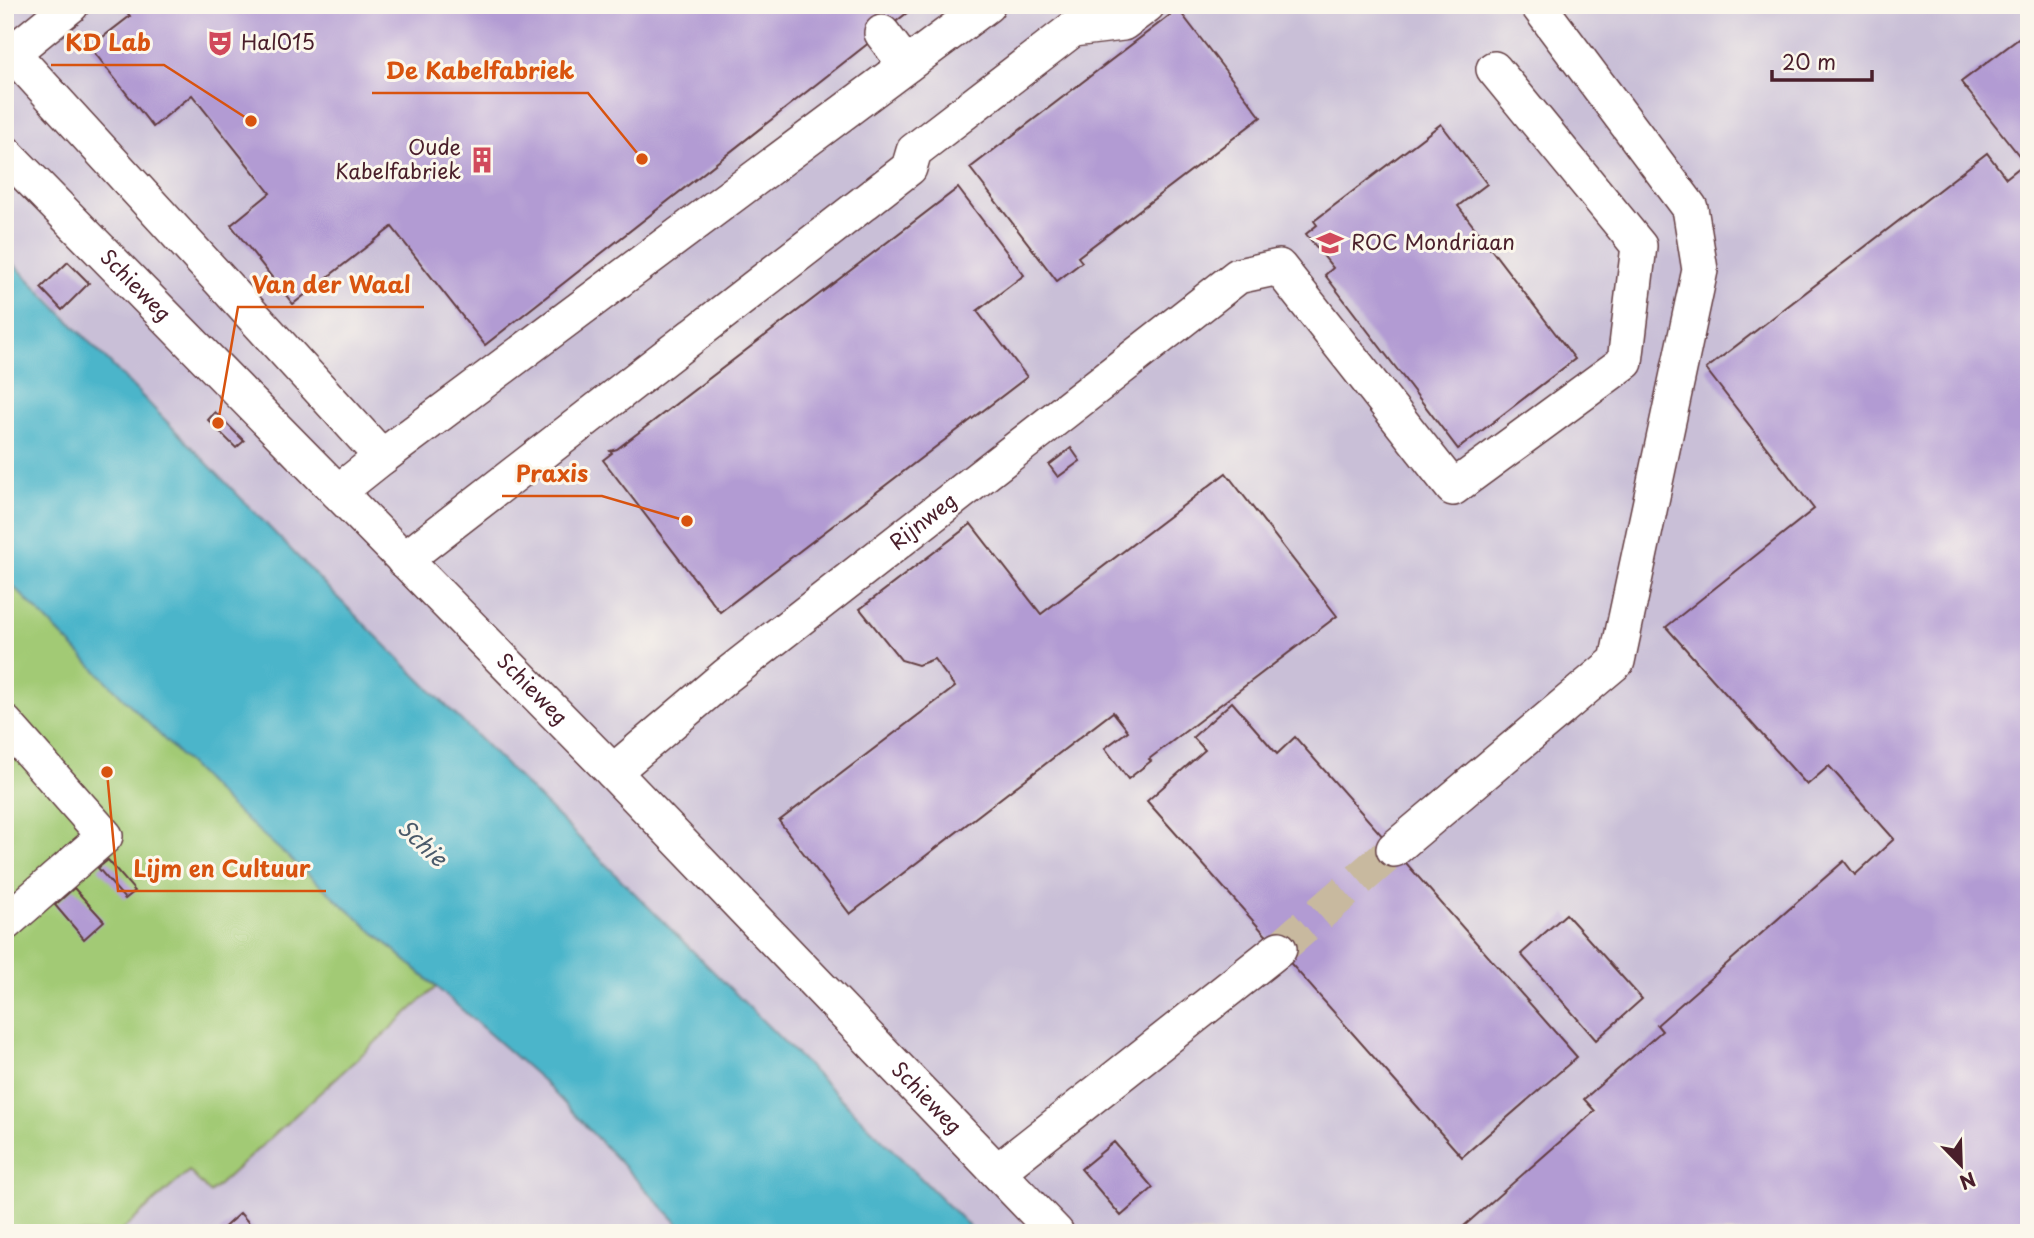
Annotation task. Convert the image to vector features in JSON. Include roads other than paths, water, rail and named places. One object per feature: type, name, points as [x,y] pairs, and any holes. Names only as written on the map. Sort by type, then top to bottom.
[{"type":"street","points":[[71,5],[12,53],[382,457]]},
{"type":"street","points":[[338,492],[987,5]]},
{"type":"street","points":[[404,559],[909,168],[914,151],[1073,29],[1123,23],[1147,5]]},
{"type":"street","points":[[1394,849],[1617,661],[1700,270],[1690,208],[1538,5]]},
{"type":"street","points":[[882,33],[906,65]]},
{"type":"street","name":"Rijnweg","points":[[613,772],[706,692],[1238,276],[1279,267],[1453,488],[1625,362],[1639,246],[1494,69]]},
{"type":"street","name":"Schieweg","points":[[5,153],[613,772],[1056,1233]]},
{"type":"street","points":[[5,723],[105,836],[5,923]]},
{"type":"street","points":[[998,1171],[1279,949]]},
{"type":"water","name":"Schie","points":[[5,255],[331,591],[976,1233],[687,1233],[542,1080],[229,805],[5,578]]},
{"type":"tunnel","points":[[1279,949],[1394,849]]},
{"type":"place","name":"Hal015","points":[[220,43]]},
{"type":"place","name":"KD Lab","points":[[251,121]]},
{"type":"place","name":"De Kabelfabriek","points":[[642,159]]},
{"type":"place","name":"Oude Kabelfabriek","points":[[482,160]]},
{"type":"place","name":"ROC Mondriaan","points":[[1330,243]]},
{"type":"place","name":"Van der Waal","points":[[218,423]]},
{"type":"place","name":"Praxis","points":[[687,521]]},
{"type":"place","name":"Lijm en Cultuur","points":[[107,772]]}]
